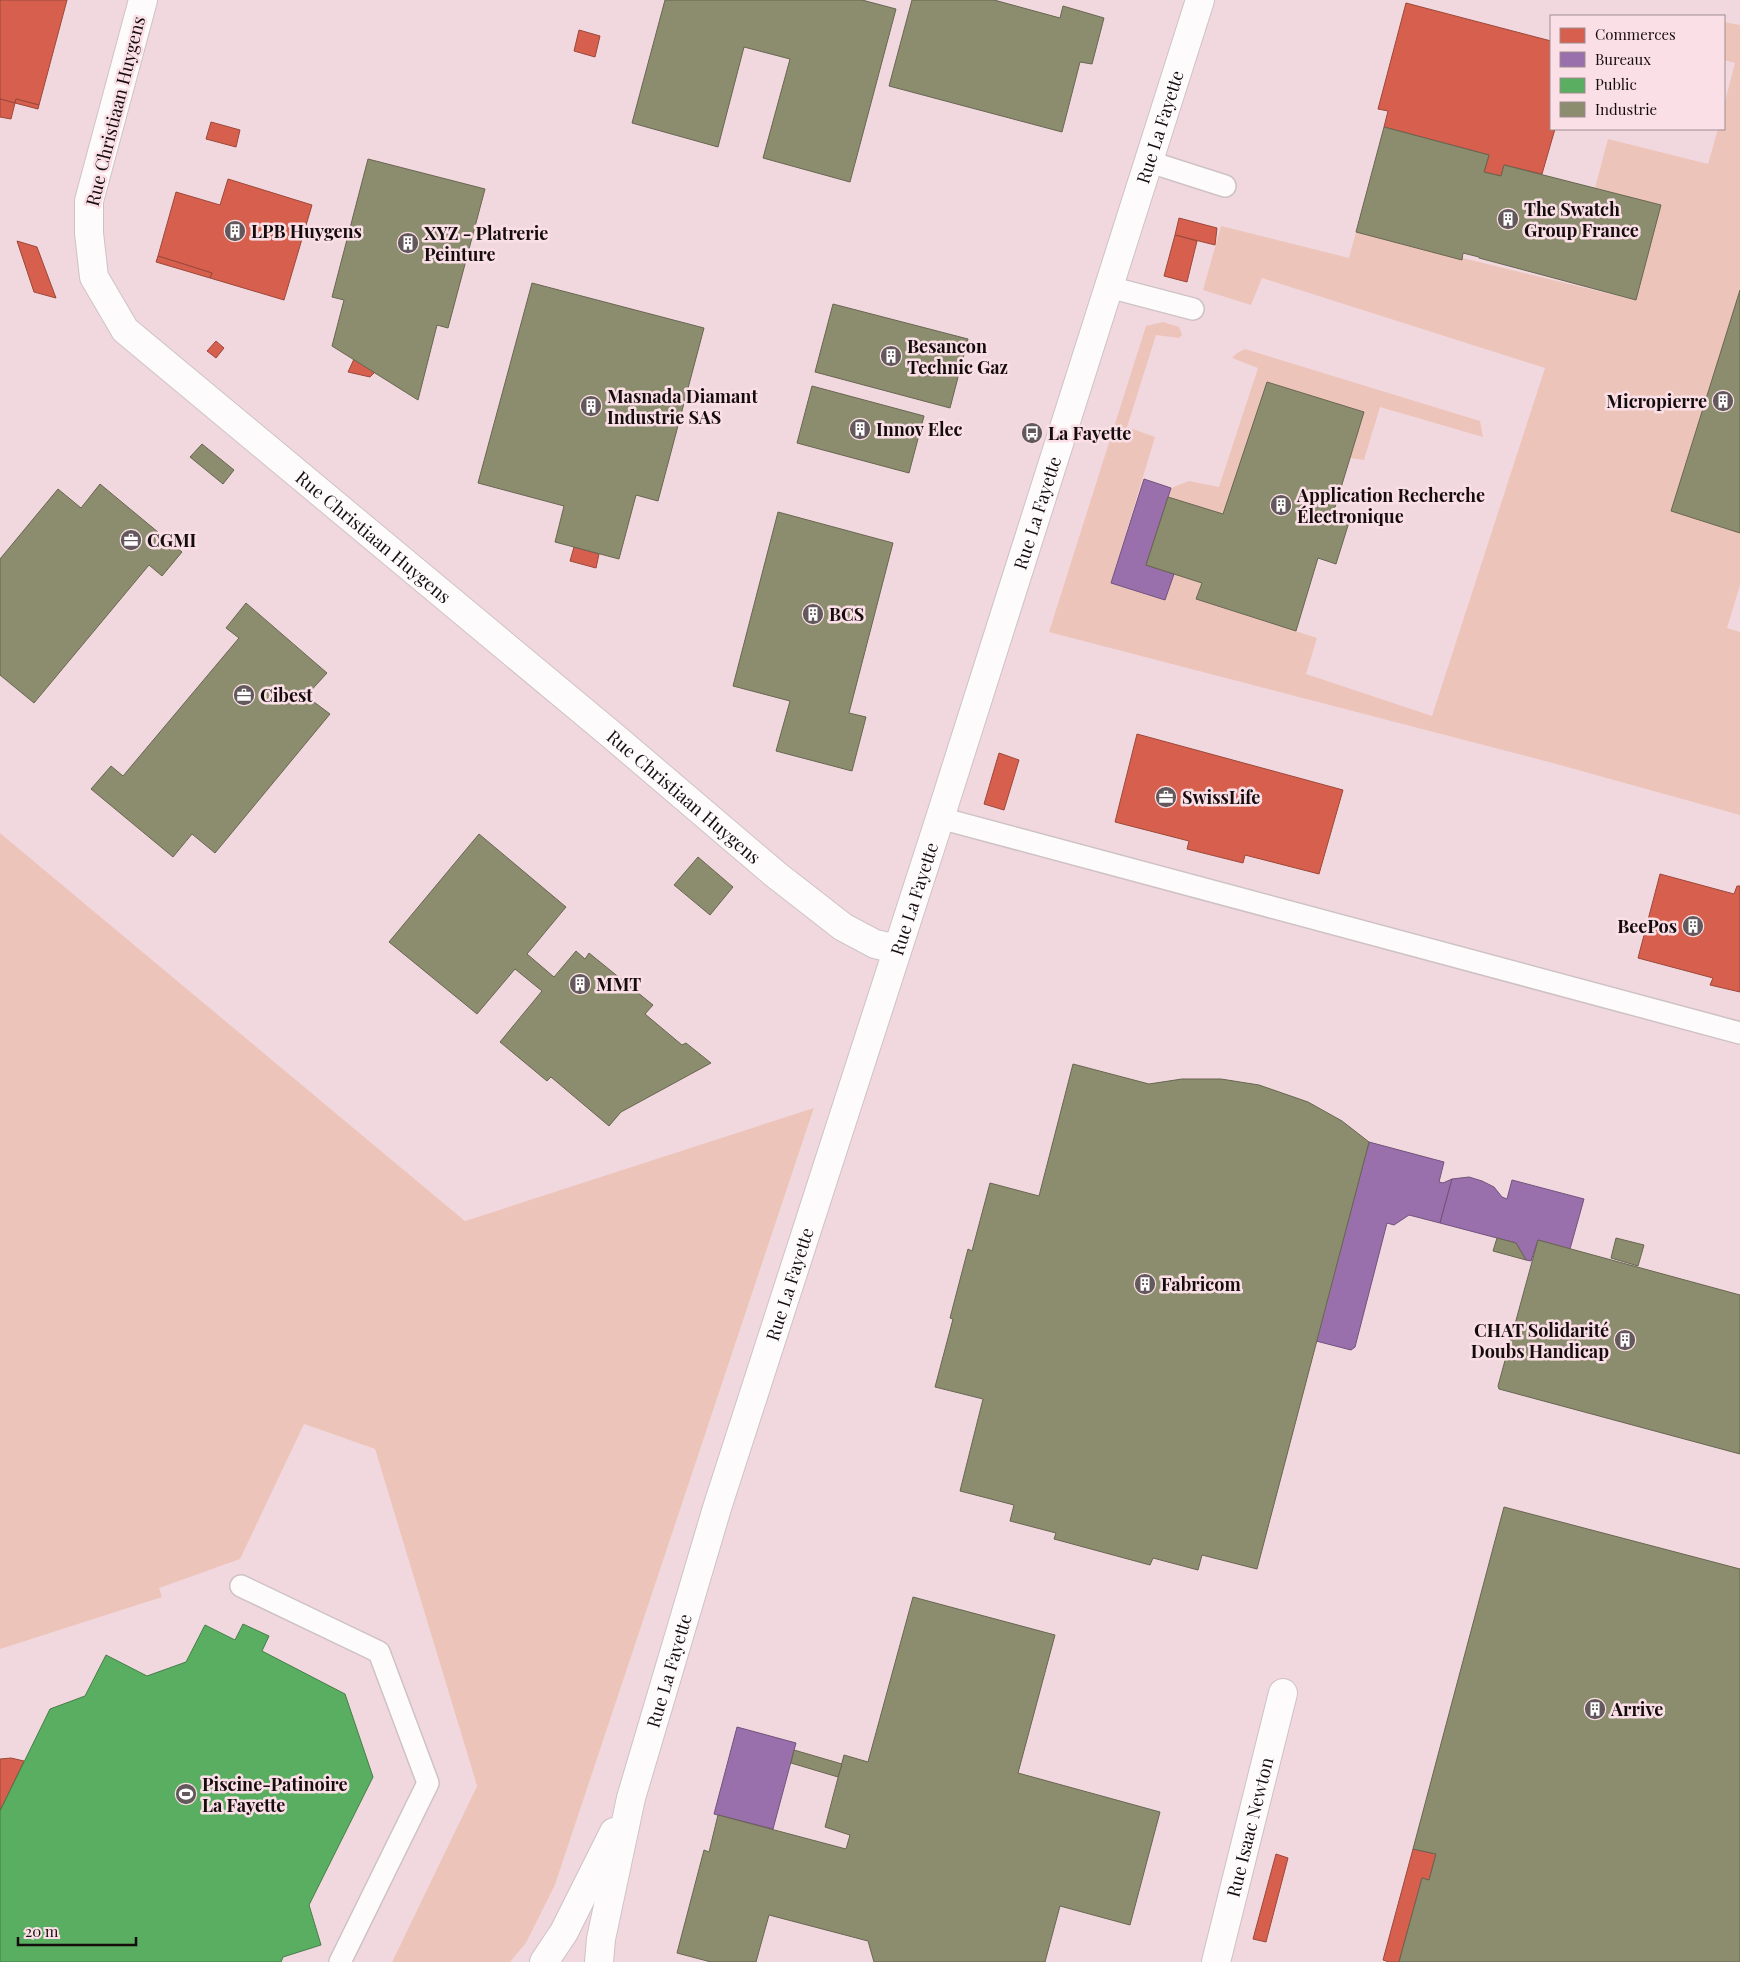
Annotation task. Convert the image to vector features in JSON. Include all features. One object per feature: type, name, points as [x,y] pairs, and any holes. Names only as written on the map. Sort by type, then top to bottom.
[{"type":"street","name":"Rue Christiaan Huygens","points":[[143,0],[89,201],[89,233],[94,278],[124,330],[613,736],[775,874],[843,927],[875,944],[897,949]]},
{"type":"street","name":"Rue La Fayette","points":[[599,1962],[601,1939],[631,1798],[717,1508],[940,818],[1200,0]]},
{"type":"street","name":"Rue Isaac Newton","points":[[1216,1962],[1283,1693]]},
{"type":"street","name":"Rue La Fayette","points":[[544,1962],[564,1932],[631,1798]]},
{"type":"lane","points":[[1150,162],[1225,186]]},
{"type":"lane","points":[[1110,287],[1193,309]]},
{"type":"lane","points":[[940,818],[1740,1033]]},
{"type":"lane","points":[[240,1586],[378,1652],[428,1783],[340,1962]]},
{"type":"shaded area","points":[[0,0],[1740,0],[1740,1962],[510,1962],[526,1943],[555,1885],[814,1109],[465,1221],[0,833]]},
{"type":"shaded area","points":[[1725,22],[1740,25],[1740,290],[1671,511],[1740,533],[1740,585],[1727,628],[1740,632],[1740,815],[1549,762],[1049,632],[1146,326],[1163,322],[1179,327],[1182,335],[1179,338],[1156,335],[1127,427],[1155,437],[1111,583],[1165,600],[1174,574],[1202,583],[1196,599],[1317,638],[1306,674],[1432,716],[1545,368],[1262,278],[1251,305],[1203,290],[1221,226],[1349,258],[1356,232],[1635,300],[1661,205],[1595,188],[1608,139],[1708,164],[1718,130],[1725,130],[1725,101],[1735,63],[1725,60]]},
{"type":"shaded area","points":[[1245,349],[1480,421],[1483,437],[1380,407],[1364,460],[1350,458],[1364,412],[1267,382],[1223,514],[1168,497],[1171,488],[1189,481],[1219,487],[1258,368],[1232,358]]},
{"type":"shaded area","points":[[0,833],[465,1221],[814,1108],[555,1885],[526,1943],[510,1962],[392,1962],[477,1786],[375,1449],[304,1424],[240,1559],[159,1588],[162,1597],[0,1649]]},
{"type":"shaded area","points":[[0,1396],[304,1424],[375,1449],[477,1786],[392,1962],[0,1962]]},
{"type":"building: Commerces","points":[[0,0],[67,0],[39,105],[16,99],[15,103],[0,99]]},
{"type":"building: Commerces","points":[[1406,3],[1550,41],[1550,130],[1555,130],[1542,174],[1504,165],[1501,176],[1484,172],[1489,155],[1384,127],[1388,111],[1378,109]]},
{"type":"building: Commerces","points":[[579,30],[600,36],[595,57],[574,51]]},
{"type":"building: Commerces","points":[[0,99],[15,103],[11,119],[0,117]]},
{"type":"building: Commerces","points":[[16,99],[39,105],[38,109],[15,103]]},
{"type":"building: Commerces","points":[[211,122],[240,130],[236,147],[206,139]]},
{"type":"building: Commerces","name":"LPB Huygens","points":[[228,179],[312,205],[284,300],[210,278],[212,273],[158,256],[176,192],[220,205]]},
{"type":"building: Commerces","points":[[1179,218],[1217,228],[1215,245],[1175,235]]},
{"type":"building: Commerces","points":[[1175,235],[1197,241],[1187,282],[1164,276]]},
{"type":"building: Commerces","points":[[17,241],[37,247],[56,298],[34,292]]},
{"type":"building: Commerces","points":[[158,256],[212,273],[210,278],[156,262]]},
{"type":"building: Commerces","points":[[216,341],[224,348],[216,358],[207,351]]},
{"type":"building: Commerces","points":[[354,359],[375,372],[370,377],[348,372]]},
{"type":"building: Commerces","points":[[574,547],[599,554],[596,568],[570,561]]},
{"type":"building: Commerces","points":[[1137,734],[1343,790],[1319,874],[1245,855],[1243,863],[1187,849],[1189,841],[1115,822]]},
{"type":"building: Commerces","points":[[999,753],[1019,760],[1004,810],[984,804]]},
{"type":"building: Commerces","name":"BeePos","points":[[1660,874],[1734,894],[1737,886],[1740,886],[1740,992],[1710,985],[1713,978],[1638,958]]},
{"type":"building: Commerces","points":[[11,1758],[24,1761],[0,1811],[0,1759]]},
{"type":"building: Commerces","points":[[1413,1849],[1436,1854],[1429,1880],[1422,1878],[1399,1962],[1389,1962],[1383,1960]]},
{"type":"building: Commerces","points":[[1276,1854],[1288,1858],[1266,1942],[1253,1939]]},
{"type":"building: Bureaux","points":[[1144,479],[1171,488],[1146,565],[1174,574],[1165,600],[1111,583]]},
{"type":"building: Bureaux","points":[[1369,1142],[1444,1162],[1439,1182],[1443,1183],[1452,1179],[1440,1223],[1409,1215],[1394,1225],[1387,1223],[1355,1347],[1351,1350],[1316,1341]]},
{"type":"building: Bureaux","points":[[1469,1177],[1494,1187],[1502,1197],[1507,1199],[1512,1180],[1584,1199],[1570,1249],[1538,1240],[1531,1261],[1526,1260],[1516,1243],[1440,1223],[1452,1179]]},
{"type":"building: Bureaux","points":[[737,1727],[796,1743],[773,1829],[714,1814]]},
{"type":"building: Public","name":"Piscine-Patinoire La Fayette","points":[[243,1624],[269,1636],[262,1651],[345,1694],[373,1777],[309,1905],[321,1945],[283,1957],[281,1962],[0,1962],[0,1811],[50,1709],[85,1696],[106,1655],[147,1676],[186,1662],[205,1625],[235,1640]]},
{"type":"building: Industrie","points":[[665,0],[862,0],[896,9],[850,182],[763,158],[790,59],[744,47],[718,147],[632,123]]},
{"type":"building: Industrie","points":[[912,0],[994,0],[1060,18],[1063,6],[1104,18],[1092,64],[1080,62],[1062,132],[889,86]]},
{"type":"building: Industrie","name":"The Swatch Group France","points":[[1384,127],[1489,155],[1484,172],[1501,176],[1504,165],[1661,205],[1636,300],[1463,253],[1462,260],[1356,232]]},
{"type":"building: Industrie","name":"XYZ - Platrerie Peinture","points":[[368,159],[485,189],[448,328],[437,325],[418,400],[332,346],[344,300],[332,297]]},
{"type":"building: Industrie","name":"Masnada Diamant Industrie SAS","points":[[532,283],[704,328],[658,501],[636,495],[619,559],[555,542],[564,506],[478,483]]},
{"type":"building: Industrie","name":"Micropierre","points":[[1740,290],[1740,533],[1671,511]]},
{"type":"building: Industrie","name":"Besancon Technic Gaz","points":[[833,304],[968,339],[950,408],[815,372]]},
{"type":"building: Industrie","name":"Application Recherche Électronique","points":[[1267,382],[1364,412],[1333,514],[1350,519],[1336,564],[1318,558],[1296,631],[1196,599],[1202,583],[1146,565],[1168,497],[1223,514]]},
{"type":"building: Industrie","name":"Innov Elec","points":[[812,386],[924,416],[909,473],[797,443]]},
{"type":"building: Industrie","points":[[202,444],[234,470],[223,484],[190,457]]},
{"type":"building: Industrie","points":[[100,484],[182,552],[162,576],[149,565],[34,703],[0,675],[0,559],[58,489],[81,508]]},
{"type":"building: Industrie","name":"BCS","points":[[778,512],[893,543],[849,713],[866,717],[852,771],[776,751],[790,701],[733,686]]},
{"type":"building: Industrie","points":[[246,603],[327,673],[306,696],[330,714],[215,853],[192,834],[173,857],[91,789],[111,766],[123,776],[239,638],[226,628]]},
{"type":"building: Industrie","name":"MMT","points":[[479,834],[566,907],[527,954],[554,977],[576,951],[585,959],[589,953],[653,1005],[645,1014],[682,1045],[686,1043],[711,1063],[621,1112],[609,1126],[551,1077],[547,1081],[500,1042],[542,991],[515,969],[477,1014],[389,942]]},
{"type":"building: Industrie","points":[[698,857],[733,887],[710,915],[674,885]]},
{"type":"building: Industrie","name":"Fabricom","points":[[1073,1064],[1149,1084],[1182,1079],[1221,1079],[1259,1085],[1308,1102],[1342,1121],[1369,1142],[1257,1569],[1202,1555],[1198,1570],[1153,1558],[1150,1565],[1054,1539],[1056,1533],[1010,1521],[1014,1505],[960,1491],[983,1399],[935,1387],[953,1319],[950,1318],[968,1249],[972,1251],[990,1183],[1039,1196]]},
{"type":"building: Industrie","points":[[1497,1238],[1516,1243],[1526,1260],[1493,1251]]},
{"type":"building: Industrie","points":[[1616,1238],[1644,1245],[1638,1266],[1611,1258]]},
{"type":"building: Industrie","name":"CHAT Solidarité Doubs Handicap","points":[[1538,1240],[1740,1295],[1740,1454],[1499,1389],[1498,1386]]},
{"type":"building: Industrie","name":"Arrive","points":[[1504,1507],[1740,1569],[1740,1962],[1399,1962],[1422,1878],[1429,1880],[1436,1854],[1413,1849]]},
{"type":"building: Industrie","points":[[913,1597],[1055,1635],[1018,1773],[1160,1812],[1130,1925],[1060,1906],[1045,1962],[874,1962],[868,1941],[769,1915],[756,1962],[711,1962],[677,1953],[704,1850],[709,1852],[718,1815],[846,1849],[850,1835],[825,1827],[844,1755],[868,1762]]},
{"type":"building: Industrie","points":[[794,1750],[842,1764],[838,1777],[791,1763]]},
{"type":"place","name":"The Swatch Group France","points":[[1508,219]]},
{"type":"place","name":"LPB Huygens","points":[[235,231]]},
{"type":"place","name":"XYZ - Platrerie Peinture","points":[[408,243]]},
{"type":"place","name":"Besancon Technic Gaz","points":[[891,356]]},
{"type":"place","name":"Micropierre","points":[[1723,401]]},
{"type":"place","name":"Masnada Diamant Industrie SAS","points":[[591,406]]},
{"type":"place","name":"Innov Elec","points":[[860,429]]},
{"type":"place","name":"La Fayette","points":[[1032,433]]},
{"type":"place","name":"Application Recherche Électronique","points":[[1281,505]]},
{"type":"place","name":"CGMI","points":[[131,540]]},
{"type":"place","name":"BCS","points":[[813,614]]},
{"type":"place","name":"Cibest","points":[[244,695]]},
{"type":"place","name":"SwissLife","points":[[1166,797]]},
{"type":"place","name":"BeePos","points":[[1693,926]]},
{"type":"place","name":"MMT","points":[[580,984]]},
{"type":"place","name":"Fabricom","points":[[1145,1284]]},
{"type":"place","name":"CHAT Solidarité Doubs Handicap","points":[[1625,1340]]},
{"type":"place","name":"Arrive","points":[[1595,1709]]},
{"type":"place","name":"Piscine-Patinoire La Fayette","points":[[186,1794]]}]
